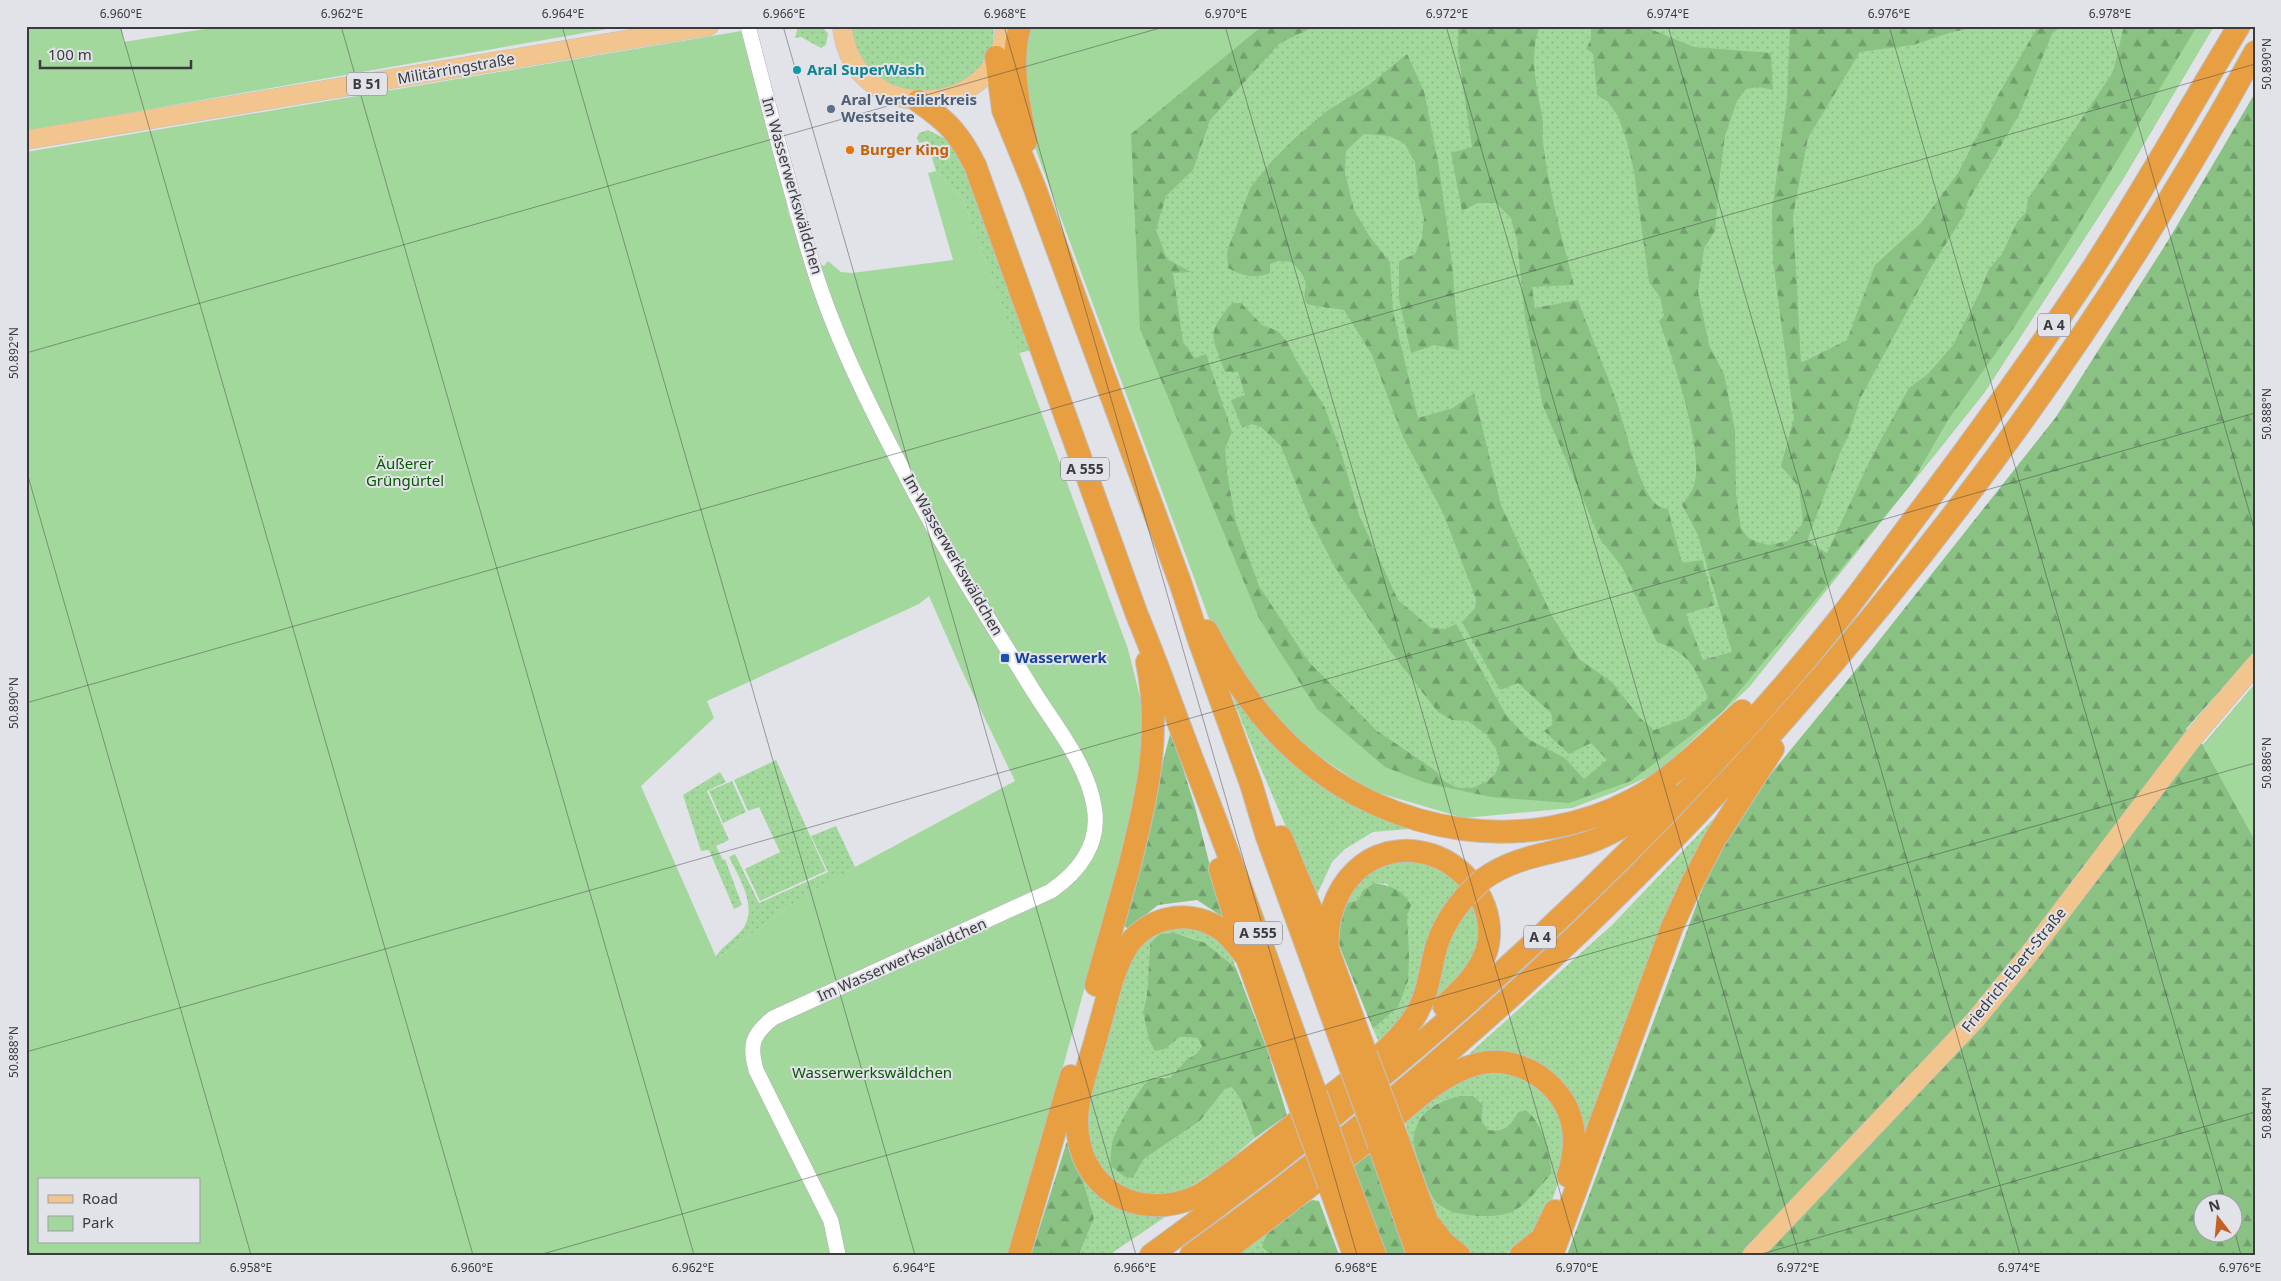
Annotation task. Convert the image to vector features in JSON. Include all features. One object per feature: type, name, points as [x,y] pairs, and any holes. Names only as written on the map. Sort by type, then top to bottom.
[{"type":"highway","points":[[1020,26],[1016,55],[1020,109],[1031,159],[1034,186]]},
{"type":"highway","name":"A 4","points":[[1151,1255],[1217,1207],[1347,1106],[1540,938],[1710,768],[1799,668],[1879,566],[1981,430],[2088,275],[2141,191],[2239,26]]},
{"type":"highway","name":"A 4","points":[[1191,1255],[1361,1125],[1482,1022],[1591,920],[1676,836],[1761,746],[1805,696],[1940,533],[2067,359],[2129,266],[2255,52]]},
{"type":"highway","points":[[996,57],[1003,110],[1034,186]]},
{"type":"highway","name":"A 555","points":[[918,101],[948,123],[968,151],[975,165],[1138,615],[1197,773],[1236,870],[1308,1100],[1337,1179],[1375,1255]]},
{"type":"highway","name":"A 555","points":[[1034,186],[1180,582],[1200,644],[1251,784],[1267,837],[1358,1060],[1387,1139],[1418,1255]]},
{"type":"highway","points":[[1246,958],[1220,928],[1207,922],[1187,917],[1169,918],[1150,925],[1137,935],[1124,952],[1112,982],[1083,1087],[1077,1119],[1079,1140],[1086,1164],[1101,1183],[1121,1198],[1133,1203],[1159,1207],[1176,1205],[1200,1195],[1301,1118],[1391,1045],[1400,1036],[1420,1008],[1428,989],[1440,934],[1450,916],[1482,880],[1508,863],[1588,842],[1613,832],[1637,818],[1696,761],[1826,615],[1879,566]]},
{"type":"highway","points":[[1180,582],[1215,647],[1240,687],[1265,719],[1302,757],[1331,779],[1377,805],[1416,820],[1433,824],[1473,831],[1516,832],[1552,828],[1594,816],[1618,807],[1656,787],[1742,711]]},
{"type":"highway","points":[[1019,1255],[1109,940],[1149,786],[1154,743],[1152,694],[1138,615]]},
{"type":"highway","points":[[1552,1255],[1672,927],[1715,839],[1805,696]]},
{"type":"highway","points":[[1197,773],[1221,872],[1246,958],[1308,1100]]},
{"type":"highway","points":[[1251,784],[1286,845],[1328,950],[1358,1060]]},
{"type":"highway","points":[[1146,1255],[1200,1206],[1332,1102],[1457,994],[1478,969],[1486,950],[1488,935],[1486,911],[1476,889],[1451,864],[1431,855],[1415,852],[1388,854],[1365,864],[1355,871],[1337,895],[1329,920],[1328,950]]},
{"type":"highway","points":[[1417,1098],[1482,1022]]},
{"type":"highway","points":[[1219,1255],[1318,1180],[1417,1098],[1456,1073],[1479,1064],[1493,1062],[1516,1065],[1538,1075],[1549,1083],[1570,1113],[1574,1136],[1572,1162],[1547,1229],[1531,1248],[1521,1255]]},
{"type":"highway","points":[[1387,1139],[1426,1218],[1443,1242],[1459,1255]]},
{"type":"highway","points":[[1337,1179],[1354,1255]]},
{"type":"highway","points":[[1426,1218],[1436,1255]]},
{"type":"main road","name":"Militärringstraße","points":[[26,140],[709,26]]},
{"type":"main road","points":[[840,29],[853,63],[867,79],[894,96],[918,101],[941,99],[959,93],[977,81],[996,57],[1003,40],[1004,26]]},
{"type":"main road","name":"Friedrich-Ebert-Straße","points":[[1752,1255],[1976,1019],[2029,954],[2193,738],[2255,665]]},
{"type":"street","name":"Im Wasserwerkswäldchen","points":[[748,26],[814,270],[844,348],[915,494],[1081,768],[1095,808],[1093,841],[1086,856],[1079,868],[1051,891],[773,1018],[756,1034],[752,1053],[756,1070],[831,1221],[838,1255]]},
{"type":"green space","points":[[26,26],[121,26],[124,42],[223,26],[624,26],[26,131]]},
{"type":"green space","points":[[798,26],[821,26],[828,33],[826,45],[821,48],[801,37],[795,38]]},
{"type":"green space","points":[[849,26],[994,26],[993,44],[977,72],[950,89],[905,92],[877,78],[857,55]]},
{"type":"green space","points":[[1024,26],[1262,26],[1131,134],[1140,329],[1258,616],[1317,709],[1385,767],[1426,783],[1491,797],[1569,803],[1631,781],[1722,712],[1901,496],[1749,687],[1658,772],[1614,792],[1571,808],[1464,818],[1369,790],[1306,747],[1277,721],[1213,629],[1034,145],[1021,32]]},
{"type":"green space","points":[[1214,26],[1316,26],[1280,43],[1210,120],[1193,170],[1166,196],[1156,230],[1167,259],[1191,272],[1173,273],[1183,342],[1195,358],[1206,354],[1232,432],[1225,448],[1227,473],[1236,523],[1259,586],[1308,661],[1376,730],[1436,771],[1444,781],[1458,788],[1472,788],[1486,782],[1495,774],[1500,763],[1496,749],[1487,735],[1468,721],[1452,720],[1438,712],[1391,652],[1336,569],[1310,519],[1281,446],[1261,427],[1252,424],[1242,428],[1231,400],[1245,395],[1238,372],[1225,372],[1214,342],[1214,329],[1232,303],[1241,303],[1262,325],[1278,331],[1288,343],[1325,408],[1341,452],[1359,515],[1398,600],[1431,628],[1446,629],[1456,624],[1506,715],[1528,739],[1565,758],[1584,779],[1607,760],[1591,743],[1569,754],[1544,731],[1553,724],[1551,713],[1518,683],[1500,690],[1462,622],[1475,608],[1476,599],[1443,513],[1403,437],[1372,355],[1344,310],[1308,304],[1305,299],[1304,278],[1292,262],[1278,261],[1270,264],[1270,273],[1259,276],[1243,275],[1228,268],[1227,252],[1250,188],[1272,161],[1295,138],[1327,111],[1370,84],[1407,54],[1424,91],[1439,167],[1452,262],[1459,350],[1434,345],[1411,353],[1399,299],[1399,261],[1415,254],[1422,238],[1424,218],[1419,199],[1415,162],[1404,143],[1389,136],[1364,134],[1346,151],[1345,173],[1354,210],[1370,237],[1390,262],[1393,311],[1418,418],[1453,408],[1474,393],[1501,505],[1551,614],[1579,659],[1612,682],[1640,718],[1654,730],[1687,718],[1708,698],[1690,663],[1677,651],[1657,642],[1622,567],[1600,539],[1543,406],[1525,317],[1517,241],[1511,218],[1496,203],[1478,203],[1462,211],[1451,153],[1472,147],[1458,52],[1458,28],[1540,26],[1536,38],[1534,60],[1543,119],[1543,143],[1552,197],[1574,285],[1532,287],[1535,308],[1578,300],[1616,400],[1641,480],[1652,500],[1661,507],[1668,509],[1682,563],[1702,560],[1715,605],[1686,614],[1703,660],[1732,652],[1698,535],[1682,505],[1693,488],[1696,470],[1691,428],[1679,379],[1659,321],[1664,316],[1660,297],[1649,282],[1634,172],[1628,145],[1618,116],[1608,102],[1597,95],[1593,53],[1586,49],[1591,39],[1591,26],[1643,26],[1694,47],[1771,53],[1773,90],[1759,87],[1746,89],[1737,101],[1725,136],[1715,231],[1704,248],[1698,291],[1709,345],[1724,374],[1735,430],[1736,494],[1741,528],[1748,538],[1769,545],[1788,541],[1803,523],[1799,487],[1781,466],[1794,418],[1773,261],[1772,211],[1787,98],[1790,26],[1979,26],[1949,33],[1913,45],[1860,52],[1808,138],[1793,217],[1801,363],[1847,340],[1875,265],[1921,223],[1958,173],[1997,97],[2038,26],[2061,26],[2052,34],[2019,115],[1968,201],[1964,215],[1930,269],[1860,399],[1849,434],[1807,541],[1827,553],[1871,458],[1909,388],[1928,374],[1953,345],[1980,292],[1989,269],[2002,254],[2017,222],[2026,212],[2028,199],[2113,72],[2124,26],[2214,26],[2123,179],[1984,393],[1749,687],[1658,772],[1614,792],[1571,808],[1369,790],[1213,629],[1174,520],[1174,492],[1078,105]]},
{"type":"green space","points":[[1262,26],[2197,26],[1910,486],[1631,781],[1491,797],[1426,783],[1276,646],[1140,329],[1131,134]]},
{"type":"green space","points":[[2197,26],[2214,26],[2123,179],[1984,393],[1911,484],[1948,420],[2013,329],[2072,236]]},
{"type":"green space","name":"Äußerer Grüngürtel","points":[[741,31],[786,192],[788,211],[804,254],[824,266],[828,261],[841,272],[852,273],[953,260],[928,173],[936,171],[963,199],[1128,649],[1144,713],[1139,789],[1017,1235],[1006,1255],[26,1255],[26,152]],"holes":[[[929,596],[961,669],[1015,781],[842,874],[789,906],[717,959],[641,786],[714,718],[707,701],[919,604]]]},
{"type":"green space","points":[[2255,93],[2255,651],[2186,729],[2203,745],[2255,684],[2255,1255],[1567,1255],[1712,863],[1761,786],[1847,681],[2056,417],[2169,239]]},
{"type":"green space","points":[[928,130],[946,139],[965,165],[1032,350],[1019,353],[963,199],[936,171],[927,141],[919,143],[917,138],[919,133]]},
{"type":"green space","points":[[2255,684],[2255,841],[2203,746]]},
{"type":"green space","points":[[1232,695],[1285,755],[1416,825],[1408,829],[1373,832],[1345,849],[1332,862],[1316,897]]},
{"type":"green space","points":[[1171,730],[1195,807],[1223,917],[1197,900],[1158,905],[1128,929],[1122,924]]},
{"type":"green space","points":[[776,760],[826,871],[760,901],[745,869],[780,852],[759,807],[748,811],[734,780]]},
{"type":"green space","points":[[720,772],[726,782],[707,791],[729,840],[716,846],[723,860],[725,859],[742,905],[734,909],[709,850],[701,851],[683,795]]},
{"type":"green space","points":[[732,781],[746,812],[723,823],[709,791]]},
{"type":"green space","points":[[1719,813],[1581,1155],[1565,1090],[1472,1056],[1470,1053],[1612,925]]},
{"type":"green space","points":[[836,826],[855,867],[789,906],[717,959],[716,956],[719,952],[741,931],[749,913],[746,894],[729,857],[735,854],[759,903],[828,872],[811,836]]},
{"type":"green space","points":[[1396,859],[1440,865],[1467,887],[1420,992],[1381,1047],[1373,1029],[1398,1007],[1407,916],[1387,884],[1374,883],[1363,890],[1358,900],[1343,904],[1354,881]]},
{"type":"green space","points":[[1374,883],[1395,889],[1411,905],[1407,916],[1408,981],[1398,1007],[1373,1029],[1339,945],[1335,914],[1343,904],[1358,900],[1363,890]]},
{"type":"green space","points":[[1469,900],[1480,915],[1477,958],[1426,1010],[1440,963]]},
{"type":"green space","points":[[1171,925],[1202,927],[1229,948],[1236,968],[1202,943],[1184,936],[1160,934],[1150,943],[1147,994],[1143,1012],[1165,1049],[1180,1037],[1197,1038],[1202,1046],[1170,1078],[1156,1077],[1133,1178],[1144,1159],[1200,1121],[1225,1089],[1232,1086],[1241,1100],[1255,1138],[1226,1163],[1193,1185],[1165,1197],[1137,1194],[1102,1173],[1089,1147],[1085,1114],[1131,951]]},
{"type":"green space","points":[[1175,933],[1205,943],[1236,968],[1268,1052],[1287,1115],[1255,1138],[1241,1100],[1232,1087],[1225,1089],[1200,1121],[1144,1159],[1133,1178],[1125,1177],[1111,1166],[1111,1152],[1113,1139],[1130,1107],[1141,1089],[1150,1079],[1170,1078],[1202,1046],[1197,1038],[1180,1037],[1165,1049],[1155,1051],[1149,1040],[1143,1012],[1147,994],[1150,943],[1160,934]]},
{"type":"green space","points":[[1515,1071],[1534,1082],[1559,1107],[1568,1154],[1544,1224],[1518,1250],[1498,1255],[1475,1255],[1450,1241],[1434,1222],[1418,1174],[1405,1121],[1462,1076]],"holes":[[[1459,1096],[1483,1105],[1482,1121],[1488,1130],[1503,1129],[1518,1112],[1526,1110],[1537,1123],[1545,1139],[1552,1173],[1516,1210],[1484,1216],[1443,1208],[1430,1193],[1414,1137],[1426,1114],[1441,1102]]]},
{"type":"green space","points":[[1459,1096],[1473,1096],[1483,1105],[1482,1121],[1488,1130],[1503,1129],[1518,1112],[1526,1110],[1537,1123],[1545,1138],[1552,1173],[1529,1199],[1514,1211],[1507,1214],[1489,1216],[1459,1213],[1444,1208],[1430,1192],[1415,1149],[1414,1136],[1416,1127],[1430,1108]]},
{"type":"green space","points":[[1069,1135],[1094,1218],[1079,1255],[1031,1255]]},
{"type":"green space","points":[[1374,1150],[1410,1255],[1383,1255],[1351,1168]]},
{"type":"green space","points":[[1081,1177],[1102,1196],[1131,1211],[1165,1217],[1109,1255],[1079,1255],[1094,1218]]},
{"type":"green space","points":[[1312,1200],[1319,1201],[1339,1255],[1271,1255],[1262,1247],[1269,1228]]},
{"type":"green space","points":[[1269,1228],[1271,1255],[1233,1255]]},
{"type":"place","name":"Aral SuperWash","points":[[797,70]]},
{"type":"place","name":"Aral Verteilerkreis Westseite","points":[[831,109]]},
{"type":"place","name":"Burger King","points":[[850,150]]},
{"type":"place","name":"Wasserwerk","points":[[1005,658]]},
{"type":"park label","name":"Wasserwerkswäldchen","points":[[872,1073]]}]
